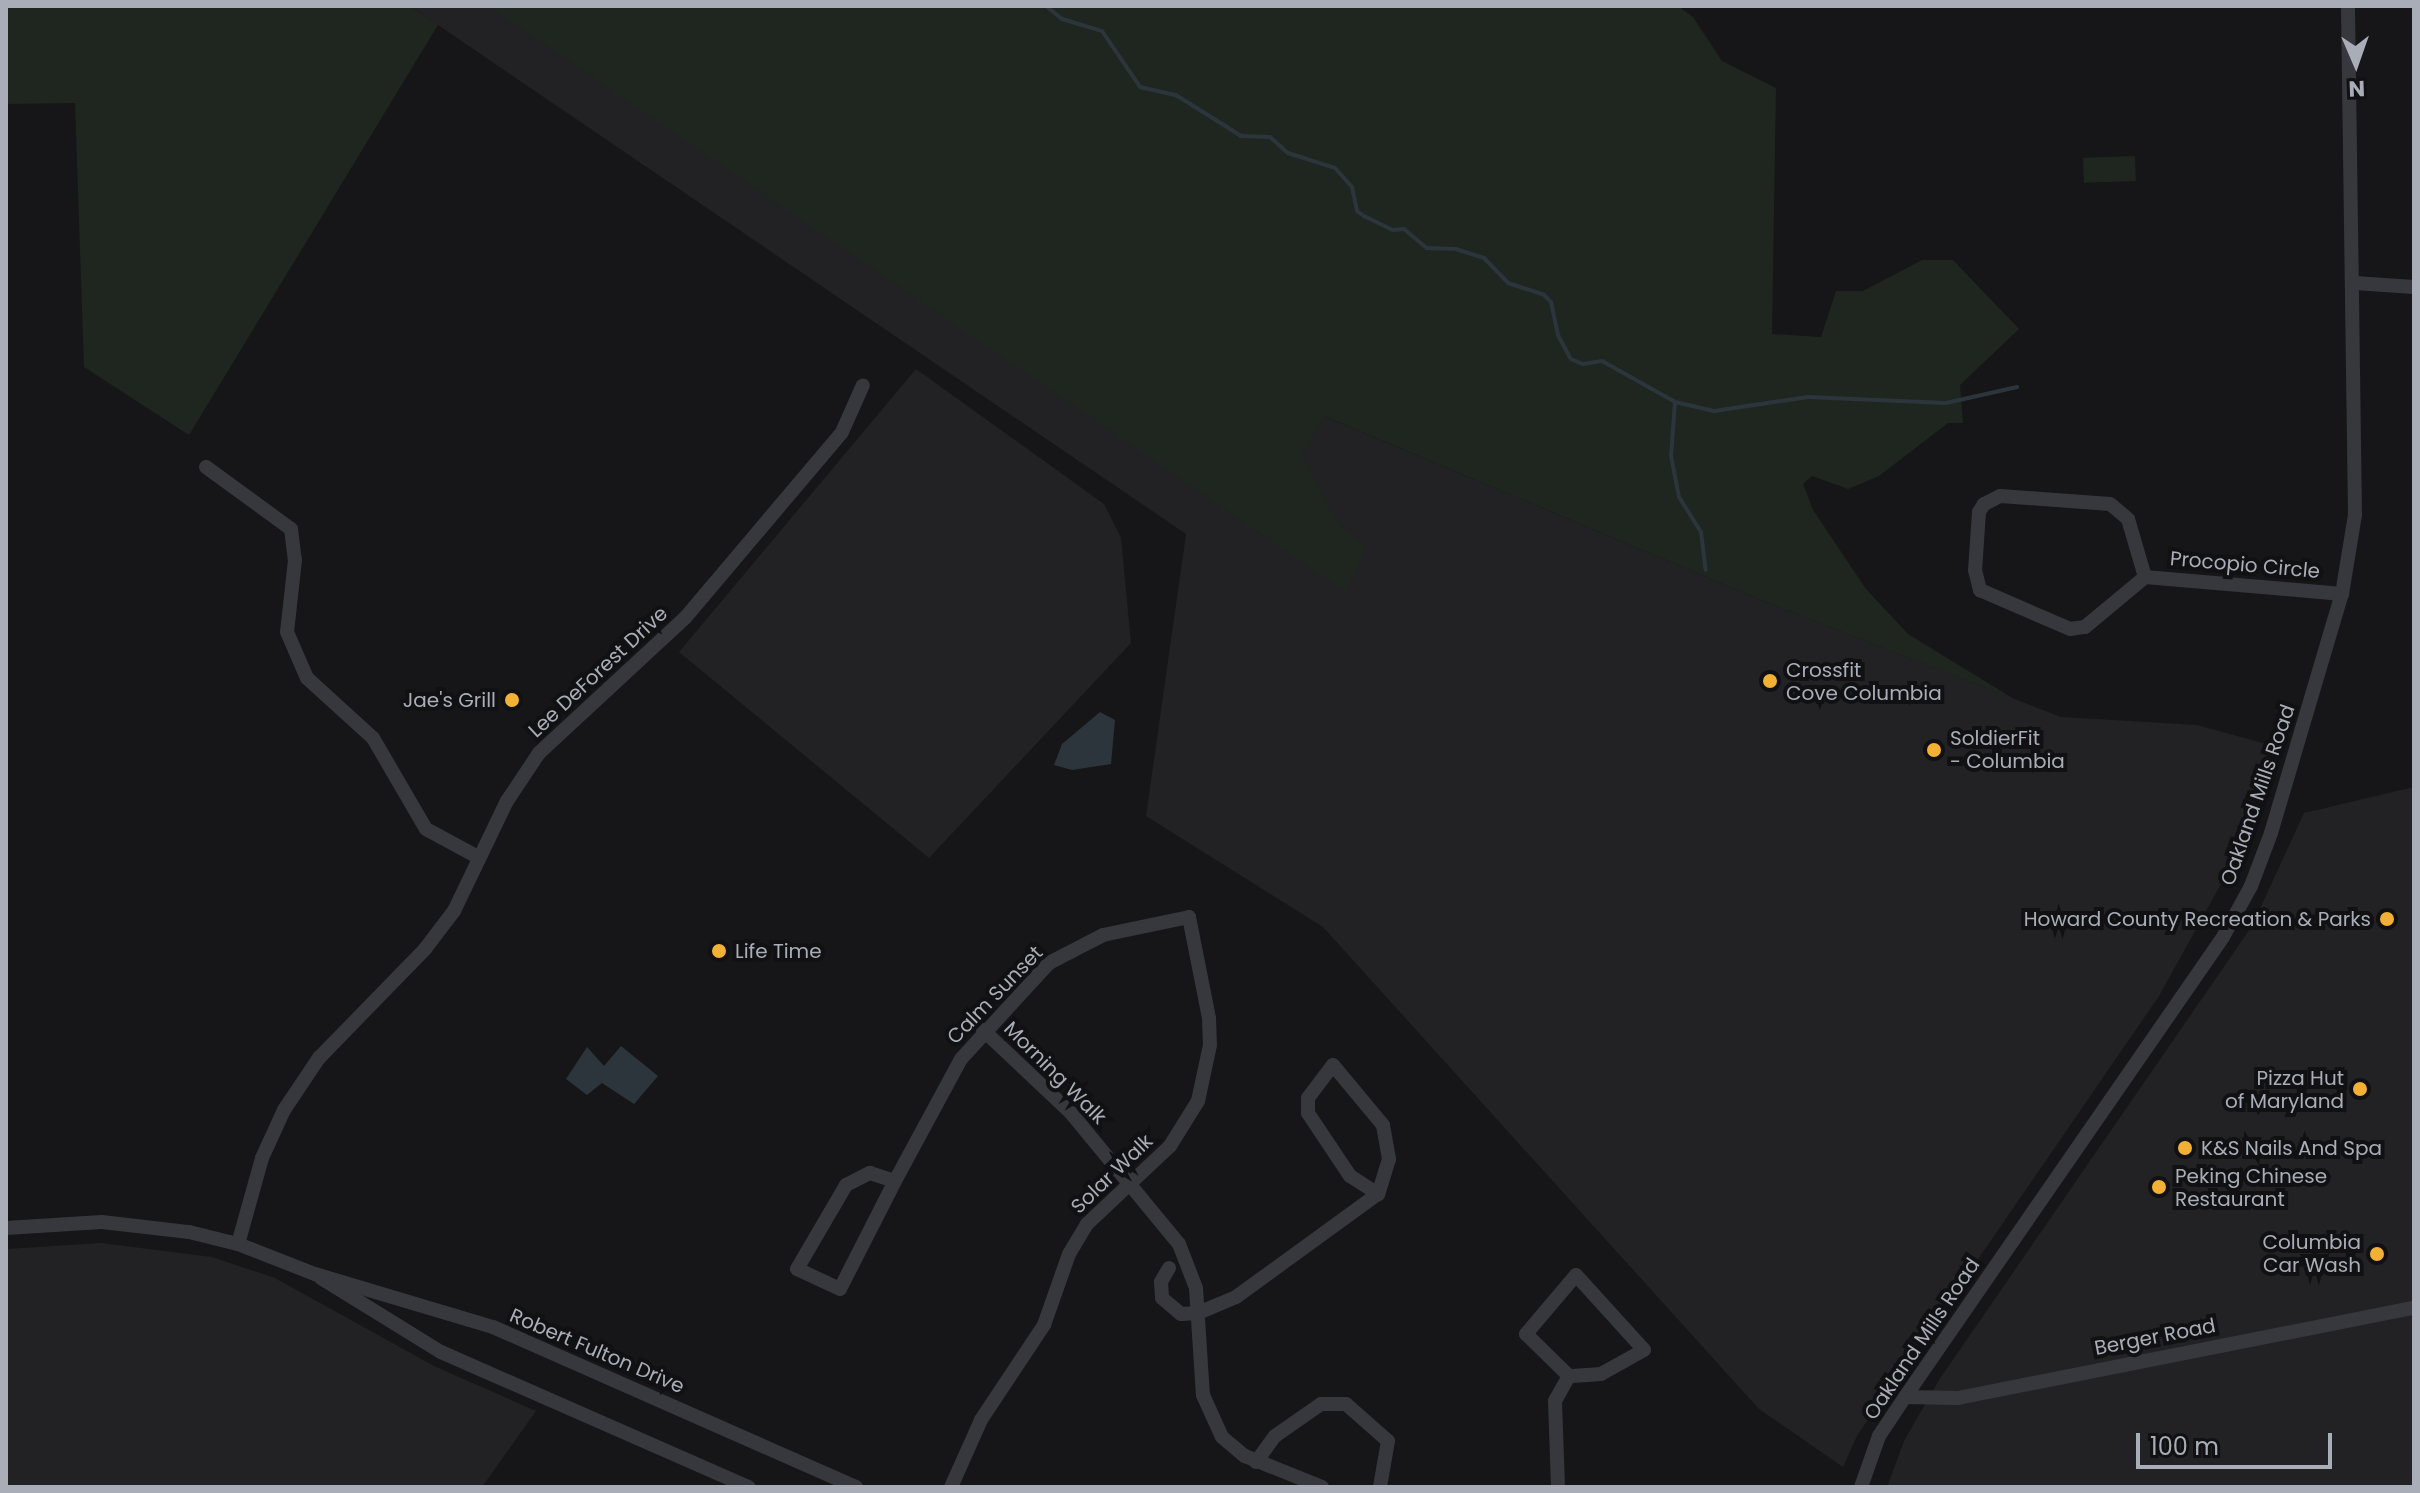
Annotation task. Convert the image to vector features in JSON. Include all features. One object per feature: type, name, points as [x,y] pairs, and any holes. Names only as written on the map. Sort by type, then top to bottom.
[{"type":"street","name":"Oakland Mills Road","points":[[1861,1487],[1879,1436],[2239,909],[2284,792],[2342,594],[2357,477],[2348,6]]},
{"type":"street","points":[[2355,283],[2414,287]]},
{"type":"street","name":"Lee DeForest Drive","points":[[238,1244],[262,1158],[284,1110],[319,1058],[425,949],[464,894],[478,857],[539,753],[685,618],[842,432],[863,385]]},
{"type":"street","points":[[206,467],[291,529],[295,560],[287,632],[307,678],[373,738],[413,815],[426,829],[478,857]]},
{"type":"street","name":"Procopio Circle","points":[[2145,577],[2128,519],[2110,504],[2000,496],[1984,504],[1979,512],[1975,570],[1980,590],[2070,629],[2085,627],[2145,577],[2342,594]]},
{"type":"street","name":"Calm Sunset","points":[[895,1181],[870,1173],[846,1185],[797,1269],[840,1289],[961,1059],[983,1030],[1049,963],[1082,943],[1189,917]]},
{"type":"street","name":"Solar Walk","points":[[951,1487],[976,1429],[1044,1325],[1078,1238],[1129,1180],[1179,1134],[1204,1082],[1209,1018],[1189,917]]},
{"type":"street","name":"Morning Walk","points":[[983,1030],[1052,1093],[1129,1180],[1189,1263],[1198,1313],[1207,1407],[1233,1449],[1256,1462],[1322,1487]]},
{"type":"street","points":[[1169,1268],[1161,1282],[1162,1298],[1181,1314],[1198,1313],[1236,1297],[1378,1194],[1389,1159],[1383,1125],[1333,1065],[1308,1098],[1308,1113],[1350,1176],[1378,1194]]},
{"type":"street","name":"Robert Fulton Drive","points":[[6,1228],[102,1222],[189,1232],[238,1244],[315,1274],[493,1327],[856,1487]]},
{"type":"street","name":"Robert Fulton Drive","points":[[315,1274],[441,1352],[749,1487]]},
{"type":"street","points":[[1576,1275],[1644,1350],[1601,1374],[1569,1376],[1526,1334],[1576,1275]]},
{"type":"street","name":"Berger Road","points":[[1905,1397],[1958,1398],[2414,1308]]},
{"type":"street","points":[[1558,1487],[1555,1401],[1569,1376]]},
{"type":"street","points":[[1256,1462],[1275,1436],[1321,1404],[1346,1404],[1388,1441],[1380,1487]]},
{"type":"shaded area","points":[[6,6],[410,6],[438,25],[189,435],[84,367],[75,103],[6,104]]},
{"type":"shaded area","points":[[410,6],[506,6],[1212,369],[1766,602],[2061,717],[2197,725],[2277,747],[2236,857],[2159,996],[1857,1436],[1843,1467],[1759,1409],[1323,927],[1146,816],[1186,534]]},
{"type":"shaded area","points":[[489,6],[1678,6],[1693,17],[1722,61],[1776,88],[1772,334],[1821,337],[1836,291],[1863,291],[1922,260],[1953,260],[2019,329],[1960,385],[1963,423],[1948,423],[1879,476],[1848,489],[1812,476],[1803,484],[1813,510],[1866,589],[1908,634],[2014,699],[1766,602],[1324,416],[1302,455],[1335,520],[1366,549],[1346,592]]},
{"type":"shaded area","points":[[2135,156],[2136,181],[2084,183],[2083,158]]},
{"type":"shaded area","points":[[916,369],[1104,504],[1121,538],[1131,643],[929,858],[679,652]]},
{"type":"shaded area","points":[[1100,712],[1115,720],[1111,764],[1072,770],[1054,765],[1062,744]]},
{"type":"shaded area","points":[[2414,787],[2414,1487],[1887,1487],[1904,1441],[1939,1380],[2252,926],[2304,813]]},
{"type":"shaded area","points":[[621,1046],[658,1076],[634,1104],[602,1083],[587,1095],[566,1079],[587,1047],[604,1066]]},
{"type":"shaded area","points":[[101,1243],[212,1257],[275,1278],[434,1366],[536,1411],[482,1487],[6,1487],[6,1249]]},
{"type":"waterway","points":[[1046,6],[1062,19],[1102,31],[1140,87],[1176,95],[1241,136],[1270,137],[1288,153],[1335,168],[1352,187],[1357,211],[1364,216],[1393,230],[1404,229],[1427,248],[1456,249],[1484,258],[1508,283],[1544,295],[1551,302],[1558,335],[1571,359],[1583,364],[1602,361],[1675,402],[1714,411],[1808,397],[1946,403],[2017,387]]},
{"type":"waterway","points":[[1675,402],[1671,456],[1679,497],[1701,532],[1706,570]]},
{"type":"place","name":"Crossfit Cove Columbia","points":[[1770,681]]},
{"type":"place","name":"Jae's Grill","points":[[512,700]]},
{"type":"place","name":"SoldierFit - Columbia","points":[[1934,750]]},
{"type":"place","name":"Howard County Recreation & Parks","points":[[2387,919]]},
{"type":"place","name":"Life Time","points":[[719,951]]},
{"type":"place","name":"Pizza Hut of Maryland","points":[[2360,1089]]},
{"type":"place","name":"K&S Nails And Spa","points":[[2185,1148]]},
{"type":"place","name":"Peking Chinese Restaurant","points":[[2159,1187]]},
{"type":"place","name":"Columbia Car Wash","points":[[2377,1254]]}]
